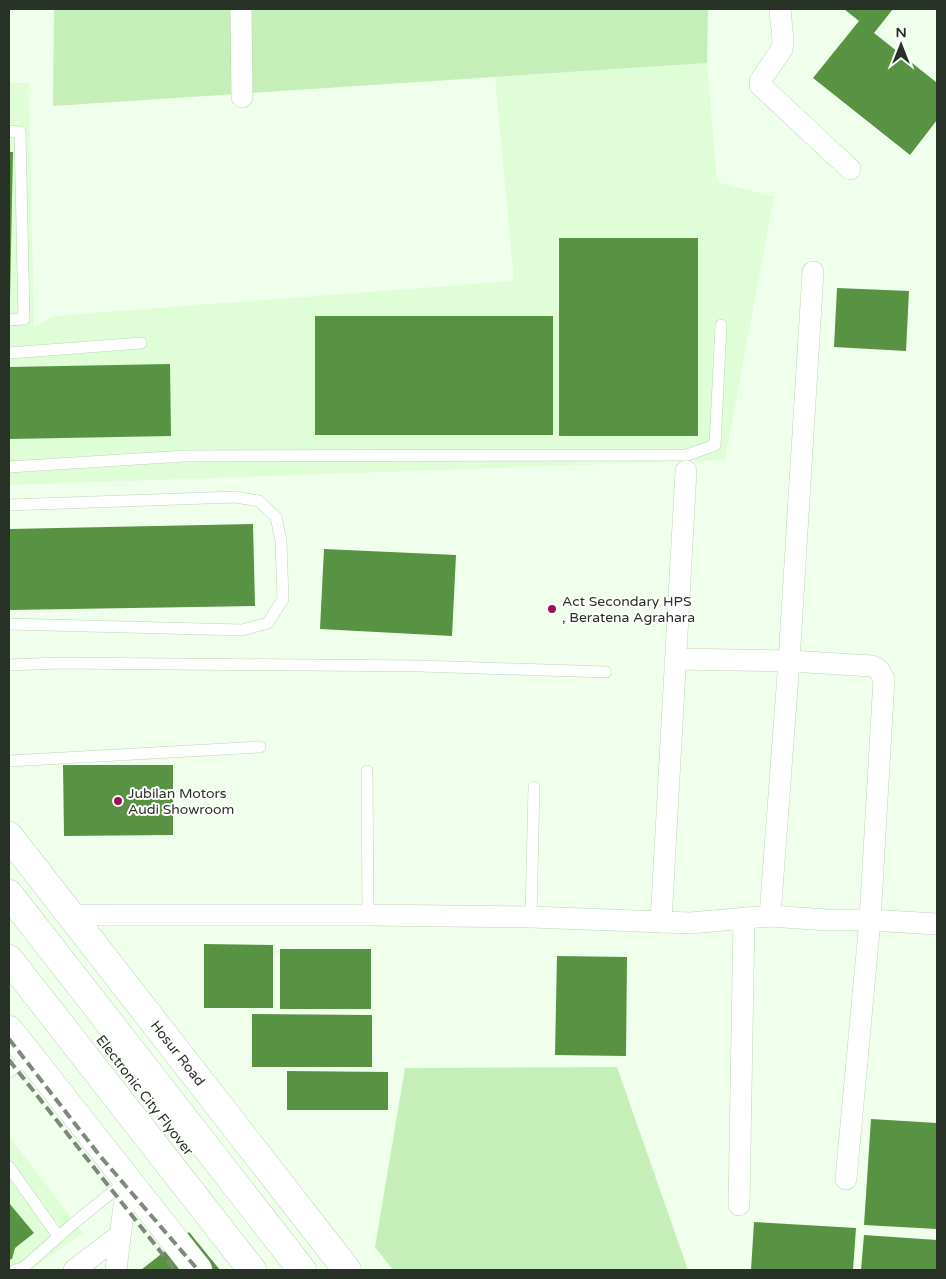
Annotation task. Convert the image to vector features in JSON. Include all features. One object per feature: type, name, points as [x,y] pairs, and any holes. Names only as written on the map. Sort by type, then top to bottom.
[{"type":"main road","name":"Hosur Road","points":[[9,836],[347,1270]]},
{"type":"main road","points":[[9,894],[302,1270]]},
{"type":"main road","name":"Electronic City Flyover","points":[[9,920],[280,1270]]},
{"type":"main road","name":"Electronic City Flyover","points":[[9,959],[252,1270]]},
{"type":"main road","points":[[9,987],[228,1270]]},
{"type":"main road","points":[[9,1030],[20,1064],[126,1181],[198,1270]]},
{"type":"street","points":[[241,9],[242,98]]},
{"type":"street","points":[[780,9],[782,49],[760,81],[760,85],[850,169]]},
{"type":"street","points":[[770,916],[789,661],[813,272]]},
{"type":"street","points":[[661,922],[686,471]]},
{"type":"street","points":[[676,659],[789,661],[872,666],[878,670],[884,679],[870,920],[846,1179]]},
{"type":"street","points":[[71,915],[531,917],[690,923],[770,916],[937,924]]},
{"type":"street","points":[[739,1205],[744,918]]},
{"type":"street","points":[[116,1270],[126,1181]]},
{"type":"street","points":[[74,1270],[120,1235]]},
{"type":"lane","points":[[9,132],[20,132],[24,319],[9,320]]},
{"type":"lane","points":[[9,467],[185,456],[687,455],[715,446],[721,325]]},
{"type":"lane","points":[[9,353],[141,343]]},
{"type":"lane","points":[[9,505],[235,497],[259,501],[276,517],[281,541],[283,599],[268,623],[242,630],[9,624]]},
{"type":"lane","points":[[9,665],[59,663],[410,666],[606,672]]},
{"type":"lane","points":[[9,761],[260,747]]},
{"type":"lane","points":[[367,771],[368,915]]},
{"type":"lane","points":[[531,917],[534,787]]},
{"type":"lane","points":[[9,1168],[58,1236]]},
{"type":"lane","points":[[15,1270],[23,1268],[58,1236],[126,1181]]},
{"type":"shaded area","points":[[54,9],[708,9],[707,63],[53,106]]},
{"type":"shaded area","points":[[707,63],[717,182],[774,197],[725,460],[9,485],[9,83],[29,83],[34,328],[53,316],[514,281],[495,77]]},
{"type":"shaded area","points":[[617,1067],[688,1270],[393,1270],[375,1247],[405,1068]]},
{"type":"shaded area","points":[[9,1136],[83,1233],[31,1270],[9,1270]]},
{"type":"building","points":[[844,9],[893,9],[874,33],[936,82],[937,80],[937,120],[910,155],[813,78],[859,21]]},
{"type":"building","points":[[9,152],[13,152],[10,297],[9,297]]},
{"type":"building","points":[[559,238],[698,238],[698,436],[559,436]]},
{"type":"building","points":[[837,288],[909,291],[906,351],[834,347]]},
{"type":"building","points":[[315,316],[553,316],[553,435],[315,435]]},
{"type":"building","points":[[170,364],[171,436],[9,439],[9,367]]},
{"type":"building","points":[[253,524],[255,606],[9,610],[9,529]]},
{"type":"building","points":[[324,549],[456,555],[452,636],[320,629]]},
{"type":"building","points":[[63,765],[173,765],[173,835],[64,836]]},
{"type":"building","points":[[204,944],[273,945],[273,1008],[204,1008]]},
{"type":"building","points":[[280,949],[371,949],[371,1009],[280,1009]]},
{"type":"building","points":[[557,956],[627,957],[626,1056],[555,1055]]},
{"type":"building","points":[[252,1014],[372,1015],[372,1067],[252,1067]]},
{"type":"building","points":[[287,1071],[388,1072],[388,1110],[287,1110]]},
{"type":"building","points":[[871,1119],[937,1123],[937,1229],[864,1225]]},
{"type":"building","points":[[9,1203],[34,1233],[15,1248],[12,1259],[9,1260]]},
{"type":"building","points":[[754,1222],[856,1228],[853,1270],[751,1270]]},
{"type":"building","points":[[189,1232],[220,1270],[141,1270]]},
{"type":"building","points":[[864,1235],[937,1240],[937,1270],[861,1270]]},
{"type":"railway","points":[[9,1039],[100,1156],[198,1270]]},
{"type":"railway","points":[[9,1060],[175,1270]]},
{"type":"place","name":"Act Secondary HPS , Beratena Agrahara","points":[[552,609]]},
{"type":"place","name":"Jubilan Motors Audi Showroom","points":[[118,801]]}]
